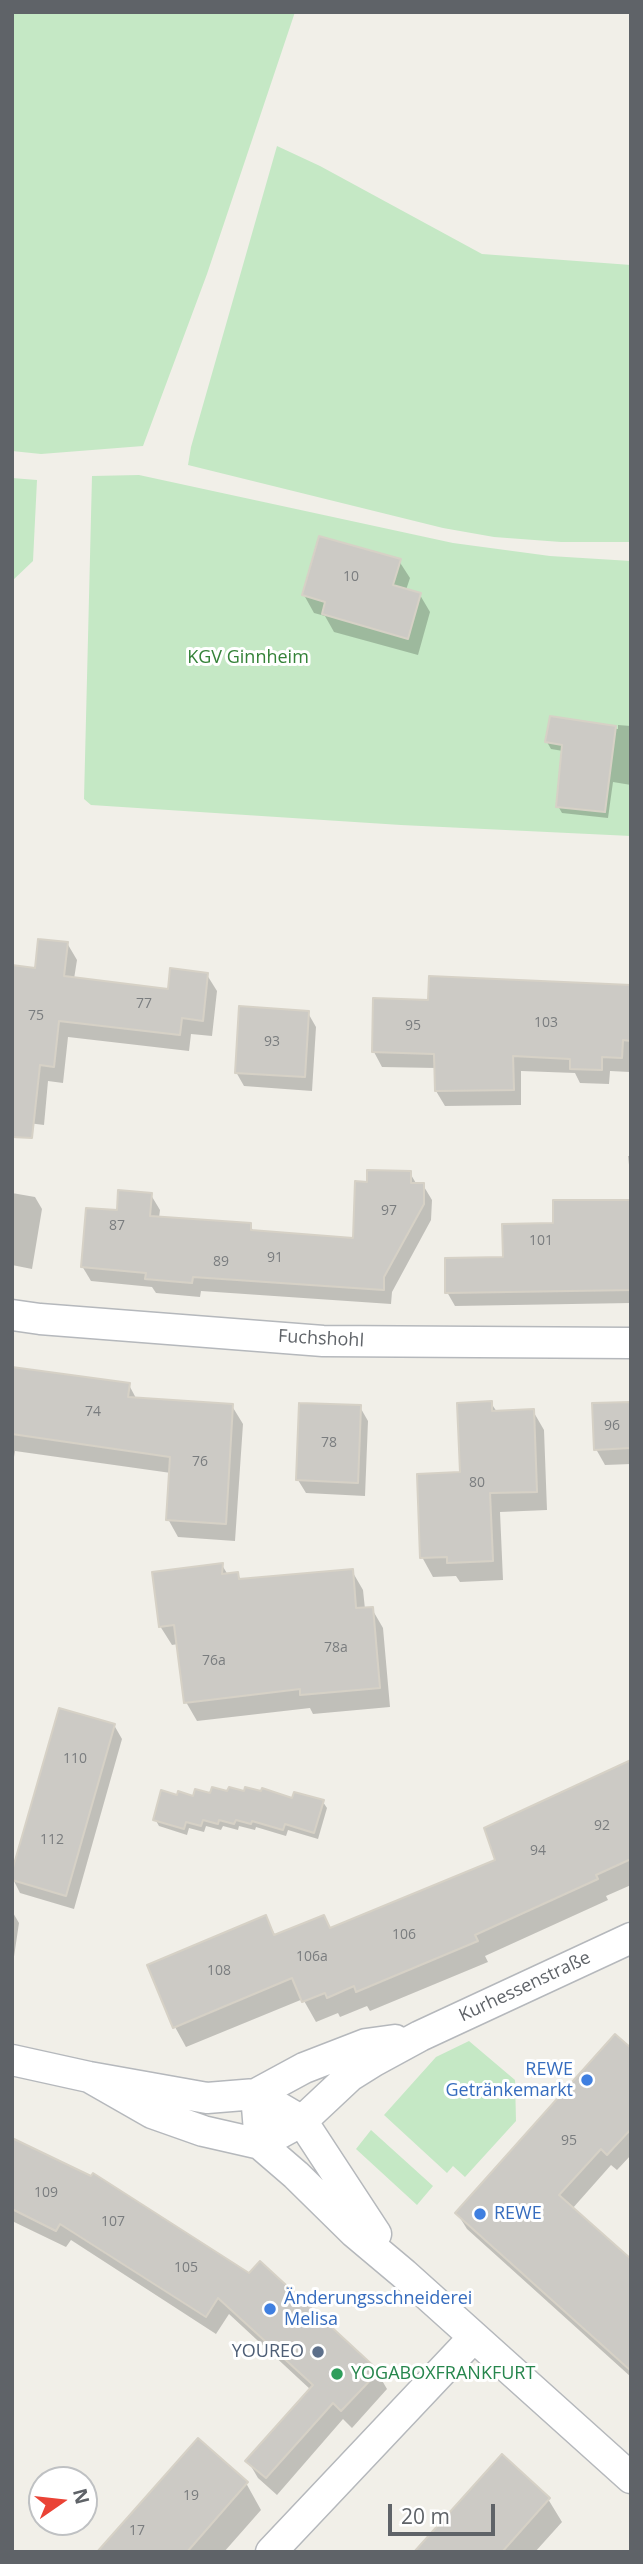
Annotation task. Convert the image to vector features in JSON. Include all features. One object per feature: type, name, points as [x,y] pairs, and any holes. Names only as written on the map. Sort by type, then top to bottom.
[{"type":"street","name":"Fuchshohl","points":[[12,1315],[323,1341],[631,1343]]},
{"type":"street","name":"Kurhessenstraße","points":[[89,2077],[152,2113],[203,2131],[260,2144],[302,2121],[350,2076],[420,2036],[631,1938]]},
{"type":"street","name":"Kurhessenstraße","points":[[12,2060],[207,2098],[256,2094],[304,2068],[366,2044],[420,2036]]},
{"type":"street","points":[[256,2094],[302,2121],[349,2196],[404,2274]]},
{"type":"street","points":[[256,2094],[260,2144],[354,2232],[631,2478]]},
{"type":"street","points":[[271,2552],[474,2337]]},
{"type":"green space","points":[[12,12],[295,12],[207,274],[143,446],[41,454],[12,451]]},
{"type":"green space","points":[[277,146],[320,166],[482,254],[631,265],[631,542],[561,542],[494,537],[443,528],[188,465]]},
{"type":"green space","name":"KGV Ginnheim","points":[[139,475],[453,543],[550,556],[631,561],[631,836],[401,825],[91,805],[84,799],[92,476]]},
{"type":"green space","points":[[12,478],[37,480],[33,561],[12,581]]},
{"type":"green space","points":[[469,2041],[515,2080],[516,2121],[465,2177],[453,2166],[447,2173],[384,2115],[436,2057]]},
{"type":"green space","points":[[371,2130],[433,2186],[417,2205],[356,2149]]},
{"type":"building","points":[[319,536],[401,559],[393,585],[421,593],[408,639],[322,614],[325,602],[302,595]]},
{"type":"building","points":[[550,716],[616,726],[605,812],[556,807],[562,745],[545,742]]},
{"type":"building","points":[[38,939],[68,942],[64,976],[168,989],[170,968],[208,973],[203,1021],[182,1018],[180,1035],[59,1021],[54,1067],[40,1065],[32,1138],[12,1137],[12,965],[35,968]]},
{"type":"building","points":[[429,976],[631,985],[631,1041],[623,1040],[622,1058],[602,1057],[602,1070],[570,1069],[570,1059],[513,1056],[514,1090],[435,1091],[434,1054],[372,1052],[373,998],[428,1000]]},
{"type":"building","points":[[239,1006],[309,1011],[305,1077],[235,1073]]},
{"type":"building","points":[[367,1170],[411,1171],[411,1183],[424,1183],[424,1204],[384,1277],[384,1290],[193,1277],[192,1283],[145,1279],[146,1273],[81,1267],[86,1208],[117,1210],[118,1190],[152,1193],[150,1216],[251,1223],[251,1230],[353,1238],[355,1181],[367,1182]]},
{"type":"building","points":[[553,1200],[631,1200],[631,1290],[445,1293],[445,1258],[503,1257],[502,1224],[553,1223]]},
{"type":"building","points":[[12,1367],[130,1383],[128,1397],[233,1404],[226,1524],[166,1520],[170,1457],[12,1434]]},
{"type":"building","points":[[492,1401],[492,1411],[534,1409],[537,1492],[490,1493],[493,1561],[447,1563],[447,1557],[420,1558],[417,1474],[460,1472],[457,1403]]},
{"type":"building","points":[[631,1402],[631,1448],[594,1450],[592,1403]]},
{"type":"building","points":[[299,1403],[361,1405],[358,1483],[296,1480]]},
{"type":"building","points":[[223,1563],[222,1574],[238,1572],[239,1579],[353,1569],[356,1608],[373,1607],[380,1688],[300,1695],[300,1689],[184,1703],[174,1625],[159,1627],[152,1572]]},
{"type":"building","points":[[59,1708],[115,1724],[66,1896],[12,1880],[12,1871]]},
{"type":"building","points":[[631,1760],[631,1859],[596,1875],[598,1879],[475,1935],[478,1941],[356,1992],[354,1986],[327,1998],[325,1993],[302,2002],[292,1978],[173,2028],[147,1965],[266,1915],[274,1935],[324,1915],[330,1928],[495,1860],[484,1828]]},
{"type":"building","points":[[212,1787],[227,1791],[229,1787],[244,1791],[245,1787],[261,1791],[262,1788],[292,1798],[294,1792],[324,1800],[314,1833],[285,1824],[283,1830],[252,1821],[251,1824],[236,1820],[234,1824],[219,1820],[218,1824],[203,1820],[201,1826],[186,1822],[184,1829],[153,1820],[161,1790],[177,1795],[178,1791],[193,1796],[195,1789],[210,1793]]},
{"type":"building","points":[[615,2034],[631,2048],[631,2129],[607,2155],[601,2149],[559,2195],[631,2259],[631,2371],[455,2213]]},
{"type":"building","points":[[12,2138],[91,2176],[93,2173],[249,2273],[260,2261],[379,2371],[341,2411],[333,2403],[266,2478],[245,2461],[313,2385],[218,2298],[206,2317],[60,2224],[56,2231],[12,2209]]},
{"type":"building","points":[[198,2438],[248,2482],[187,2552],[97,2552]]},
{"type":"building","points":[[502,2454],[550,2498],[502,2552],[414,2552]]},
{"type":"place","name":"REWE Getränkemarkt","points":[[587,2080]]},
{"type":"place","name":"REWE","points":[[480,2214]]},
{"type":"place","name":"Änderungsschneiderei Melisa","points":[[270,2309]]},
{"type":"place","name":"YOUREO","points":[[318,2352]]},
{"type":"place","name":"YOGABOXFRANKFURT","points":[[337,2374]]}]
